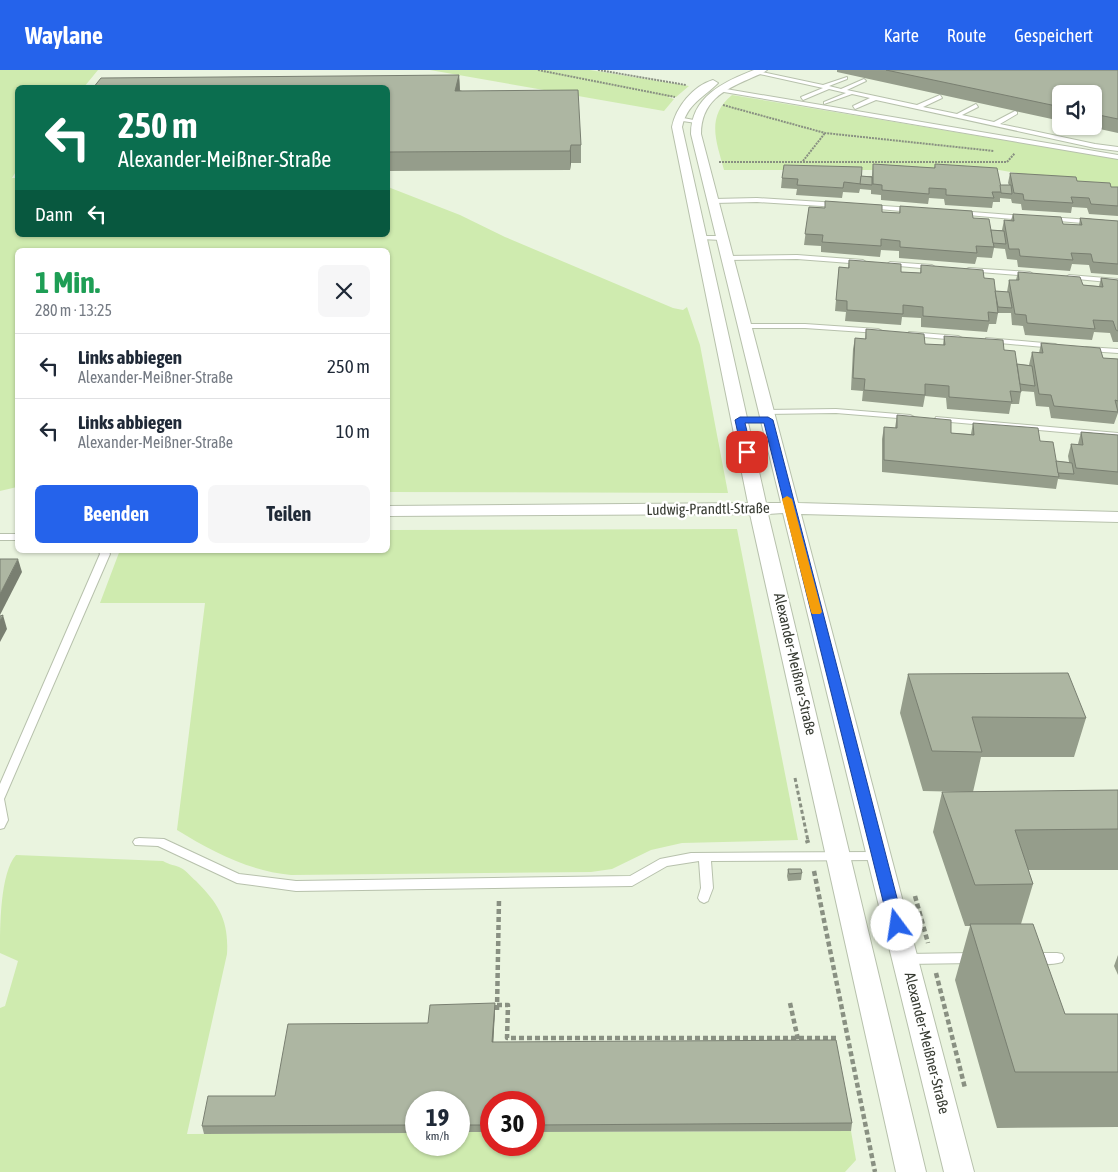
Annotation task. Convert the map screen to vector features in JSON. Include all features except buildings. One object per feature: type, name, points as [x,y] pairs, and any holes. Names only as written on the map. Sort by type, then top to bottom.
[{"type":"street","points":[[678,120],[691,99],[704,88],[741,70]]},
{"type":"street","points":[[696,121],[700,111],[720,90],[759,71]]},
{"type":"street","name":"Alexander-Meißner-Straße","points":[[678,120],[677,127],[758,508],[911,1172]]},
{"type":"street","name":"Alexander-Meißner-Straße","points":[[696,121],[696,134],[744,326],[959,1172]]},
{"type":"street","name":"Ludwig-Prandtl-Straße","points":[[390,511],[790,508],[1118,517]]},
{"type":"lane","points":[[759,71],[956,116],[1095,146],[1118,149]]},
{"type":"lane","points":[[803,98],[845,78]]},
{"type":"lane","points":[[841,90],[864,80]]},
{"type":"lane","points":[[720,90],[1118,156]]},
{"type":"lane","points":[[826,103],[851,93]]},
{"type":"lane","points":[[918,107],[940,97]]},
{"type":"lane","points":[[854,107],[875,98]]},
{"type":"lane","points":[[890,107],[899,103]]},
{"type":"lane","points":[[956,116],[976,106]]},
{"type":"lane","points":[[995,124],[1015,113]]},
{"type":"lane","points":[[678,120],[696,121]]},
{"type":"lane","points":[[714,201],[756,200],[844,206]]},
{"type":"lane","points":[[864,207],[923,211]]},
{"type":"lane","points":[[952,213],[1030,218]]},
{"type":"lane","points":[[1040,218],[1118,224]]},
{"type":"lane","points":[[702,238],[722,238]]},
{"type":"lane","points":[[727,258],[797,257],[874,263]]},
{"type":"lane","points":[[884,264],[943,268]]},
{"type":"lane","points":[[962,270],[1040,275]]},
{"type":"lane","points":[[1060,277],[1118,281]]},
{"type":"lane","points":[[744,326],[805,326],[887,332]]},
{"type":"lane","points":[[907,334],[964,338]]},
{"type":"lane","points":[[984,340],[1060,346]]},
{"type":"lane","points":[[1080,348],[1118,351]]},
{"type":"lane","points":[[740,420],[836,411],[924,418]]},
{"type":"lane","points":[[934,419],[1118,435]]},
{"type":"lane","points":[[0,537],[15,537]]},
{"type":"lane","points":[[0,797],[104,553]]},
{"type":"lane","points":[[0,802],[2,820],[0,825]]},
{"type":"lane","points":[[139,842],[160,842],[237,878],[296,886],[632,881],[664,862],[704,857],[879,856]]},
{"type":"lane","points":[[704,857],[707,888],[704,898]]},
{"type":"lane","points":[[905,959],[983,958]]},
{"type":"lane","points":[[1020,958],[1057,958]]},
{"type":"path","points":[[538,70],[668,96]]},
{"type":"path","points":[[598,70],[704,88]]},
{"type":"path","points":[[729,107],[825,133],[996,151]]},
{"type":"path","points":[[803,162],[825,133]]},
{"type":"path","points":[[718,162],[1007,162],[1015,153],[1006,152]]},
{"type":"path","points":[[499,883],[497,1008],[508,1005],[507,1038],[837,1038]]},
{"type":"path","points":[[790,1003],[799,1048]]},
{"type":"path","points":[[872,1154],[875,1172]]},
{"type":"green space","points":[[0,70],[98,70],[86,85],[15,85],[15,173],[12,178],[15,178],[15,237],[390,237],[390,188],[460,215],[505,237],[673,308],[683,310],[687,307],[700,345],[728,493],[390,492],[390,248],[15,248],[15,487],[0,491]]},
{"type":"green space","points":[[430,70],[590,70],[689,86],[676,97],[668,97],[674,99],[664,111]]},
{"type":"green space","points":[[732,95],[1118,159],[1118,191],[999,170],[724,170],[716,140],[716,121],[718,112]]},
{"type":"green space","points":[[737,529],[798,840],[682,843],[651,850],[612,869],[591,872],[291,875],[246,865],[204,846],[177,830],[205,603],[100,603],[119,553],[390,553],[390,530]]},
{"type":"green space","points":[[16,855],[163,861],[185,871],[211,897],[224,922],[227,954],[187,1134],[405,1133],[405,1156],[470,1156],[470,1132],[480,1132],[480,1156],[545,1156],[545,1132],[851,1131],[856,1160],[845,1172],[0,1172],[0,1008],[5,1006],[18,961],[0,953],[2,901],[11,863]]},
{"type":"slow traffic","points":[[787,499],[816,612]]},
{"type":"route","points":[[747,452],[740,420],[768,420],[897,925]]}]
